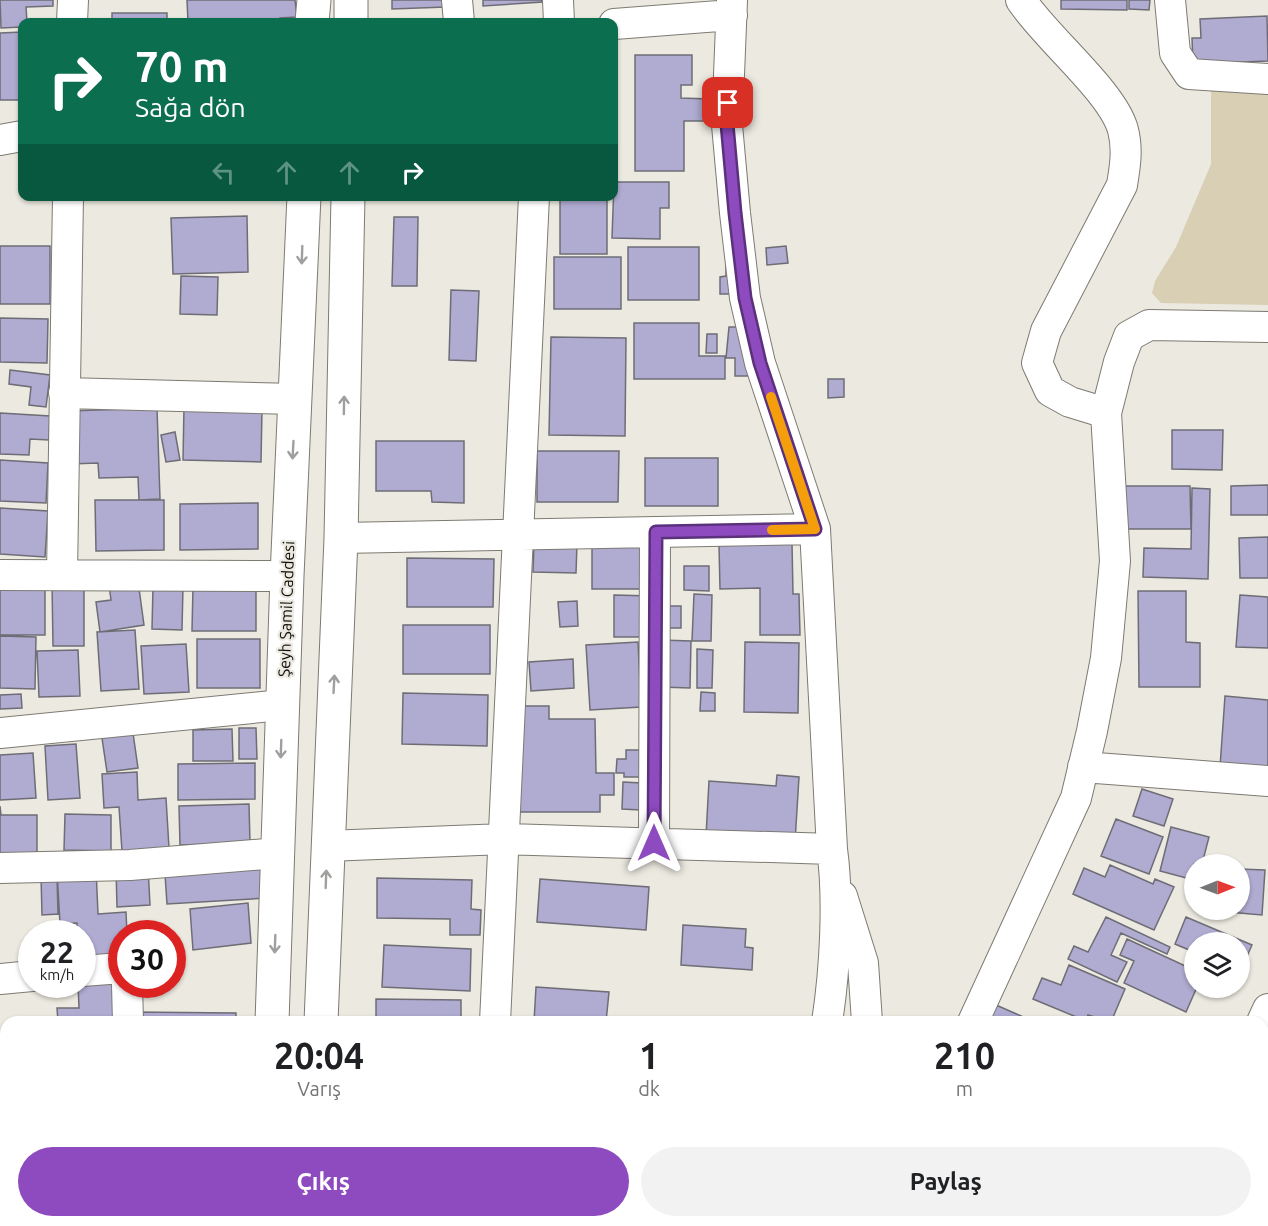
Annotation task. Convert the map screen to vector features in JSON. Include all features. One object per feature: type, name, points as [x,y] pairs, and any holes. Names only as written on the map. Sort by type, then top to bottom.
[{"type":"main road","points":[[312,18],[314,0]]},
{"type":"main road","points":[[351,0],[351,18]]},
{"type":"main road","name":"Şeyh Şamil Caddesi","points":[[272,1016],[287,576],[304,201]]},
{"type":"main road","points":[[321,1016],[341,538],[348,201]]},
{"type":"street","points":[[72,18],[73,0]]},
{"type":"street","points":[[457,0],[459,18]]},
{"type":"street","points":[[558,0],[559,18]]},
{"type":"street","points":[[1022,0],[1036,22],[1106,98],[1123,129],[1126,160],[1122,185],[1046,331],[1037,363],[1050,391],[1070,402],[1106,413]]},
{"type":"street","points":[[1170,0],[1175,53],[1189,74],[1268,79]]},
{"type":"street","points":[[618,22],[647,11],[732,8],[727,124],[745,298],[760,363],[815,529],[834,861],[831,996],[828,1016]]},
{"type":"street","points":[[0,140],[18,137]]},
{"type":"street","points":[[62,575],[68,201]]},
{"type":"street","points":[[495,1016],[534,201]]},
{"type":"street","points":[[976,1016],[1076,798],[1106,658],[1115,561],[1106,413],[1119,362],[1130,336],[1149,325],[1268,327]]},
{"type":"street","points":[[64,393],[296,399]]},
{"type":"street","points":[[341,538],[815,529]]},
{"type":"street","points":[[654,843],[656,532]]},
{"type":"street","points":[[0,575],[287,576]]},
{"type":"street","points":[[0,733],[282,705]]},
{"type":"street","points":[[1083,767],[1268,781]]},
{"type":"street","points":[[327,846],[504,839],[654,843],[834,861]]},
{"type":"street","points":[[0,868],[130,865],[278,853]]},
{"type":"street","points":[[834,861],[863,963],[867,1016]]},
{"type":"street","points":[[0,979],[18,977]]},
{"type":"street","points":[[127,998],[128,1016]]},
{"type":"shaded area","points":[[1211,89],[1268,90],[1268,305],[1161,303],[1152,293],[1155,281],[1176,247],[1211,164]]},
{"type":"building","points":[[0,0],[53,0],[53,6],[26,7],[27,18],[18,18],[18,27],[1,28]]},
{"type":"building","points":[[187,0],[295,0],[297,17],[280,18],[188,18]]},
{"type":"building","points":[[392,0],[446,0],[446,7],[392,9]]},
{"type":"building","points":[[483,0],[541,0],[542,2],[483,6]]},
{"type":"building","points":[[1061,0],[1127,0],[1127,10],[1061,9]]},
{"type":"building","points":[[1129,0],[1150,0],[1149,10],[1129,9]]},
{"type":"building","points":[[112,13],[167,13],[167,18],[112,18]]},
{"type":"building","points":[[1267,16],[1268,61],[1193,64],[1192,38],[1201,38],[1200,19]]},
{"type":"building","points":[[18,32],[18,100],[0,100],[0,33]]},
{"type":"building","points":[[635,55],[692,55],[692,85],[681,85],[681,98],[709,99],[709,121],[684,121],[684,171],[635,171]]},
{"type":"building","points":[[618,182],[669,182],[669,208],[660,208],[660,239],[612,238],[613,201],[618,201]]},
{"type":"building","points":[[560,201],[607,201],[607,254],[560,254]]},
{"type":"building","points":[[247,216],[248,272],[173,274],[171,218]]},
{"type":"building","points":[[394,217],[418,217],[417,286],[392,286]]},
{"type":"building","points":[[0,246],[50,246],[50,304],[0,304]]},
{"type":"building","points":[[786,246],[788,263],[767,265],[766,248]]},
{"type":"building","points":[[628,247],[699,247],[699,300],[628,300]]},
{"type":"building","points":[[554,257],[621,257],[621,309],[554,309]]},
{"type":"building","points":[[726,259],[737,294],[720,294],[720,277],[726,276]]},
{"type":"building","points":[[181,276],[218,277],[217,315],[180,314]]},
{"type":"building","points":[[451,290],[479,291],[476,361],[449,360]]},
{"type":"building","points":[[0,318],[48,319],[47,363],[0,362]]},
{"type":"building","points":[[634,323],[699,323],[699,356],[725,356],[725,379],[634,379]]},
{"type":"building","points":[[729,327],[749,327],[749,376],[735,376],[735,358],[726,358]]},
{"type":"building","points":[[707,334],[717,334],[717,353],[706,353]]},
{"type":"building","points":[[551,337],[626,338],[625,436],[549,435]]},
{"type":"building","points":[[10,370],[50,375],[46,407],[29,405],[31,387],[9,384]]},
{"type":"building","points":[[828,379],[844,379],[844,397],[828,398]]},
{"type":"building","points":[[184,407],[262,409],[261,462],[183,460]]},
{"type":"building","points":[[157,408],[160,499],[139,500],[138,477],[99,478],[98,463],[70,464],[68,411]]},
{"type":"building","points":[[0,413],[50,416],[49,440],[30,439],[29,455],[0,454]]},
{"type":"building","points":[[1172,430],[1223,430],[1222,470],[1172,469]]},
{"type":"building","points":[[175,432],[180,460],[166,462],[161,435]]},
{"type":"building","points":[[376,441],[464,441],[464,503],[432,502],[431,491],[376,491]]},
{"type":"building","points":[[537,451],[619,451],[618,502],[537,502]]},
{"type":"building","points":[[645,458],[718,458],[718,506],[645,506]]},
{"type":"building","points":[[0,460],[48,463],[46,503],[0,501]]},
{"type":"building","points":[[1268,485],[1268,515],[1231,515],[1231,486]]},
{"type":"building","points":[[1118,486],[1190,486],[1191,529],[1118,529]]},
{"type":"building","points":[[1192,488],[1210,489],[1208,579],[1143,577],[1144,548],[1191,549]]},
{"type":"building","points":[[95,500],[164,500],[164,550],[96,551]]},
{"type":"building","points":[[258,503],[258,549],[180,550],[180,504]]},
{"type":"building","points":[[0,508],[48,511],[45,557],[0,554]]},
{"type":"building","points":[[1268,537],[1268,578],[1240,578],[1239,538]]},
{"type":"building","points":[[592,542],[643,543],[643,589],[592,589]]},
{"type":"building","points":[[534,543],[577,544],[576,573],[533,572]]},
{"type":"building","points":[[792,543],[793,594],[799,594],[800,635],[760,635],[760,588],[720,589],[719,545]]},
{"type":"building","points":[[407,558],[494,559],[493,607],[407,607]]},
{"type":"building","points":[[684,566],[709,566],[709,591],[684,590]]},
{"type":"building","points":[[0,579],[45,580],[45,635],[0,635]]},
{"type":"building","points":[[138,581],[144,625],[100,632],[96,602],[111,600],[109,585]]},
{"type":"building","points":[[52,583],[84,583],[84,646],[53,646]]},
{"type":"building","points":[[153,586],[183,587],[182,630],[152,629]]},
{"type":"building","points":[[193,586],[256,586],[256,631],[192,631]]},
{"type":"building","points":[[1138,591],[1186,591],[1186,642],[1200,643],[1200,687],[1139,687]]},
{"type":"building","points":[[694,594],[712,595],[711,641],[692,641]]},
{"type":"building","points":[[614,595],[651,596],[651,637],[614,637]]},
{"type":"building","points":[[1240,595],[1268,597],[1268,648],[1236,647]]},
{"type":"building","points":[[577,601],[578,626],[560,627],[558,602]]},
{"type":"building","points":[[662,606],[681,606],[681,628],[662,628]]},
{"type":"building","points":[[403,625],[490,625],[490,674],[403,674]]},
{"type":"building","points":[[135,630],[139,689],[101,691],[97,632]]},
{"type":"building","points":[[0,636],[36,637],[35,689],[0,688]]},
{"type":"building","points":[[197,639],[260,639],[260,688],[197,688]]},
{"type":"building","points":[[660,640],[691,641],[690,688],[660,687]]},
{"type":"building","points":[[638,642],[641,707],[590,710],[586,645]]},
{"type":"building","points":[[745,642],[799,643],[798,713],[744,712]]},
{"type":"building","points":[[186,644],[189,692],[144,694],[141,646]]},
{"type":"building","points":[[697,649],[713,650],[712,688],[697,688]]},
{"type":"building","points":[[78,650],[80,696],[39,697],[37,651]]},
{"type":"building","points":[[573,659],[574,688],[531,691],[529,662]]},
{"type":"building","points":[[701,692],[715,693],[715,711],[700,711]]},
{"type":"building","points":[[403,693],[488,695],[487,746],[402,744]]},
{"type":"building","points":[[21,694],[22,708],[0,709],[0,695]]},
{"type":"building","points":[[1225,696],[1268,700],[1268,770],[1220,767]]},
{"type":"building","points":[[520,706],[549,706],[549,719],[595,719],[596,773],[614,773],[614,795],[600,795],[600,812],[520,812]]},
{"type":"building","points":[[239,728],[256,728],[257,759],[239,759]]},
{"type":"building","points":[[232,729],[233,761],[193,761],[193,730]]},
{"type":"building","points":[[133,733],[138,768],[107,772],[102,738]]},
{"type":"building","points":[[76,744],[80,798],[48,800],[45,746]]},
{"type":"building","points":[[626,750],[643,750],[642,777],[624,777],[624,773],[616,773],[617,759],[626,759]]},
{"type":"building","points":[[33,753],[36,798],[0,800],[0,755]]},
{"type":"building","points":[[255,763],[255,799],[178,800],[178,764]]},
{"type":"building","points":[[137,772],[138,800],[166,798],[169,848],[122,851],[119,807],[104,808],[102,774]]},
{"type":"building","points":[[777,775],[799,777],[795,842],[706,836],[709,781],[776,786]]},
{"type":"building","points":[[623,782],[641,783],[640,810],[622,809]]},
{"type":"building","points":[[1142,789],[1173,799],[1164,826],[1133,816]]},
{"type":"building","points":[[249,804],[250,843],[180,845],[179,806]]},
{"type":"building","points":[[0,806],[1,815],[37,815],[37,859],[0,859]]},
{"type":"building","points":[[65,814],[111,815],[111,851],[64,850]]},
{"type":"building","points":[[1116,819],[1163,837],[1149,874],[1101,856]]},
{"type":"building","points":[[1171,827],[1209,837],[1205,854],[1184,854],[1184,877],[1160,871]]},
{"type":"building","points":[[1110,865],[1153,884],[1155,879],[1174,887],[1154,930],[1073,894],[1084,868],[1105,877]]},
{"type":"building","points":[[148,867],[150,905],[117,907],[116,869]]},
{"type":"building","points":[[265,867],[267,898],[167,904],[165,874]]},
{"type":"building","points":[[96,868],[98,914],[126,912],[126,920],[108,920],[108,956],[96,956],[96,920],[60,920],[57,871]]},
{"type":"building","points":[[1250,869],[1265,870],[1262,915],[1250,914]]},
{"type":"building","points":[[41,876],[57,876],[58,914],[42,915]]},
{"type":"building","points":[[377,878],[472,880],[471,909],[481,910],[480,935],[450,935],[450,919],[377,918]]},
{"type":"building","points":[[540,879],[649,887],[646,930],[537,922]]},
{"type":"building","points":[[248,903],[251,943],[193,950],[190,909]]},
{"type":"building","points":[[1106,917],[1170,947],[1167,954],[1121,933],[1111,955],[1127,962],[1117,982],[1068,959],[1074,946],[1088,952]]},
{"type":"building","points":[[1185,920],[1193,920],[1221,932],[1184,932],[1184,948],[1175,944]]},
{"type":"building","points":[[683,925],[746,929],[745,947],[753,948],[752,970],[681,965]]},
{"type":"building","points":[[1127,939],[1184,965],[1184,998],[1192,998],[1186,1012],[1124,983],[1134,961],[1120,955]]},
{"type":"building","points":[[384,945],[471,949],[470,991],[382,987]]},
{"type":"building","points":[[1069,965],[1125,989],[1114,1016],[1074,1016],[1033,999],[1042,978],[1061,985]]},
{"type":"building","points":[[108,978],[108,998],[120,998],[121,1016],[58,1016],[57,1008],[79,1008],[79,998],[96,998],[96,980]]},
{"type":"building","points":[[536,987],[609,992],[607,1016],[534,1016]]},
{"type":"building","points":[[376,999],[461,1000],[461,1016],[376,1016]]},
{"type":"building","points":[[996,1005],[1021,1016],[991,1016]]},
{"type":"building","points":[[131,1012],[236,1013],[236,1016],[131,1016]]},
{"type":"slow traffic","points":[[771,397],[815,529],[772,530]]},
{"type":"route","points":[[654,843],[656,532],[815,529],[760,363],[745,298],[727,124],[728,103]]}]
